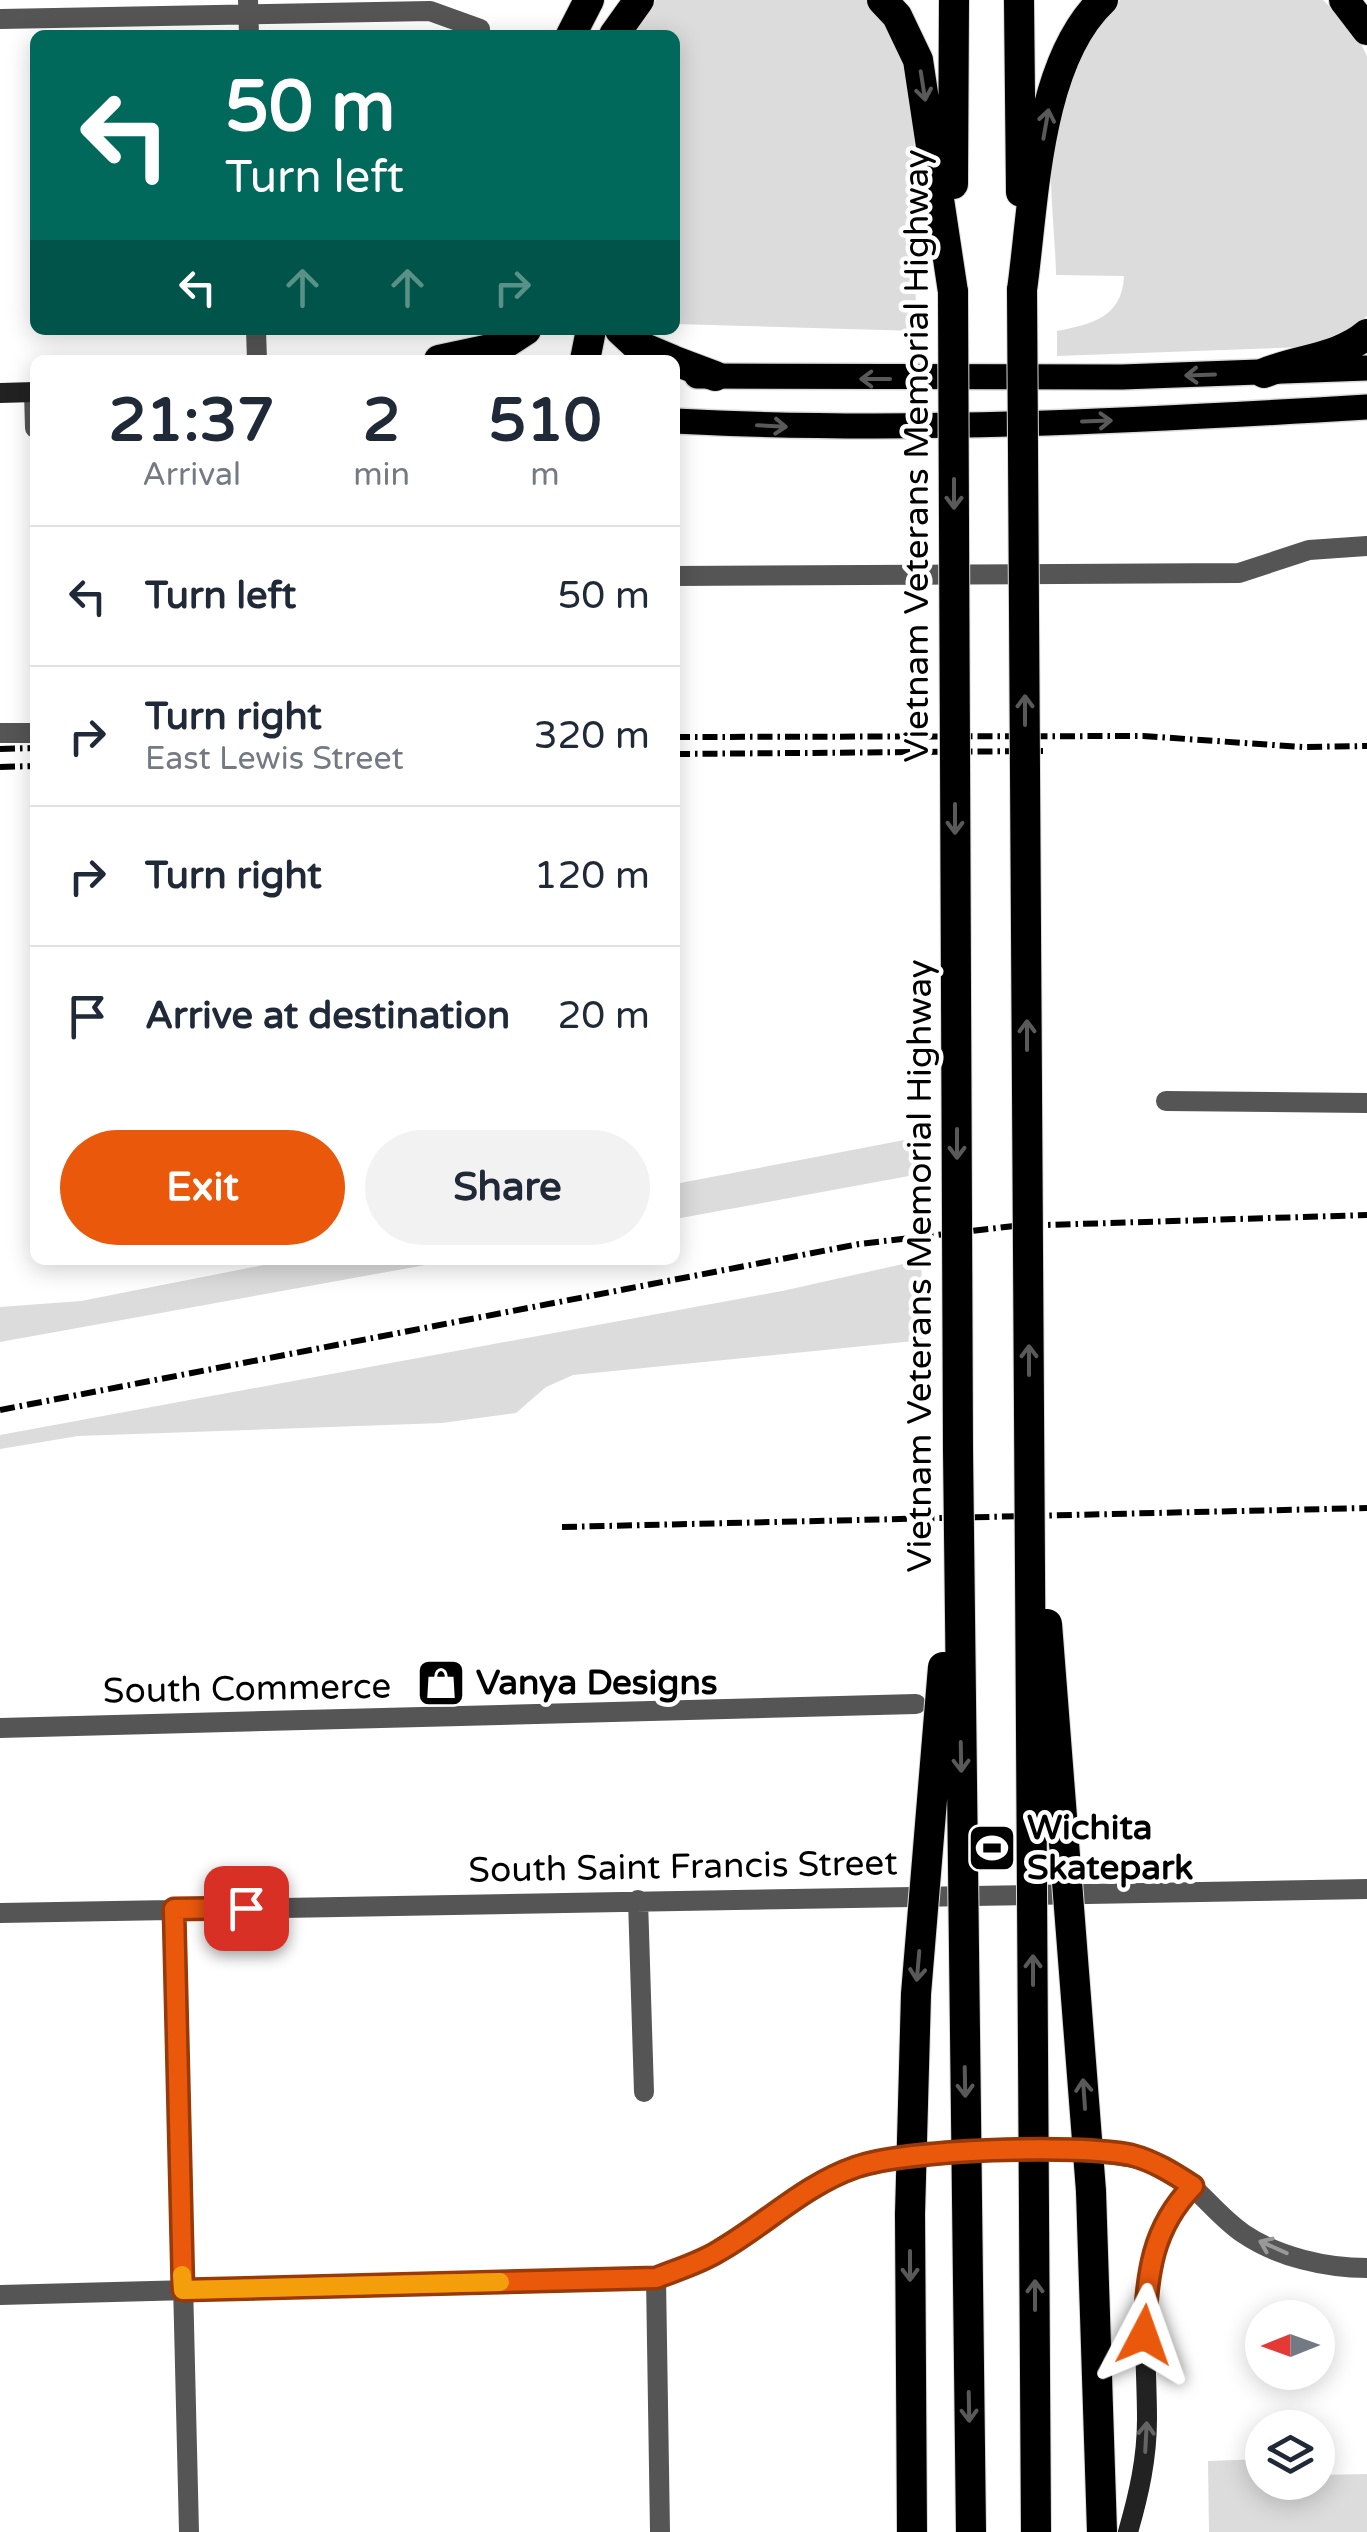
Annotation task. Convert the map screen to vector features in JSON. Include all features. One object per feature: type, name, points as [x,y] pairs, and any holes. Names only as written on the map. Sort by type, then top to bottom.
[{"type":"highway","points":[[573,30],[589,0]]},
{"type":"highway","points":[[618,30],[639,0]]},
{"type":"highway","points":[[882,0],[897,16],[918,60],[953,292]]},
{"type":"highway","name":"Vietnam Veterans Memorial Highway","points":[[954,0],[958,1450],[970,2532]]},
{"type":"highway","points":[[1018,0],[1036,2532]]},
{"type":"highway","points":[[1022,290],[1047,114],[1071,45],[1103,0]]},
{"type":"highway","points":[[1344,0],[1367,30]]},
{"type":"highway","points":[[1264,372],[1345,349],[1367,334]]},
{"type":"highway","points":[[462,355],[500,347],[518,335]]},
{"type":"highway","points":[[625,335],[635,344],[662,355]]},
{"type":"highway","points":[[680,362],[714,376]]},
{"type":"highway","points":[[912,2532],[910,2214],[916,1994],[958,1450]]},
{"type":"highway","points":[[1030,1457],[1053,1676],[1091,2191],[1102,2532]]},
{"type":"main road","points":[[680,375],[868,379],[1367,368]]},
{"type":"main road","points":[[0,393],[30,392]]},
{"type":"main road","points":[[680,421],[913,428],[1367,407]]},
{"type":"main road","points":[[1128,2532],[1143,2474],[1144,2335],[1154,2250],[1168,2212],[1193,2186]]},
{"type":"street","points":[[0,19],[430,11],[480,29]]},
{"type":"street","points":[[680,576],[1239,572],[1309,550],[1367,546]]},
{"type":"street","points":[[0,733],[30,732]]},
{"type":"street","points":[[1166,1100],[1367,1103]]},
{"type":"street","name":"South Commerce","points":[[0,1728],[916,1704]]},
{"type":"street","name":"South Saint Francis Street","points":[[0,1913],[1367,1889]]},
{"type":"street","points":[[638,1900],[644,2092]]},
{"type":"street","points":[[174,1909],[188,2532]]},
{"type":"street","points":[[0,2295],[656,2278],[718,2252],[796,2196],[858,2166],[932,2156],[1068,2150],[1130,2155],[1164,2167],[1193,2186],[1243,2233],[1272,2248],[1303,2260],[1367,2268]]},
{"type":"street","points":[[656,2278],[660,2532]]},
{"type":"shaded area","points":[[656,0],[866,0],[891,24],[906,59],[914,103],[916,331],[680,324],[680,30],[630,30]]},
{"type":"shaded area","points":[[1120,0],[1323,0],[1355,32],[1367,56],[1367,316],[1342,337],[1303,347],[1057,356],[1057,331],[1103,316],[1118,301],[1122,290],[1124,276],[1056,275],[1051,173],[1056,114],[1067,83],[1091,39]]},
{"type":"shaded area","points":[[920,1137],[920,1174],[680,1218],[680,1183]]},
{"type":"shaded area","points":[[921,1260],[924,1340],[573,1375],[546,1387],[516,1413],[442,1423],[78,1436],[0,1449],[0,1435],[782,1291]]},
{"type":"shaded area","points":[[264,1265],[425,1265],[0,1342],[0,1307],[81,1301]]},
{"type":"shaded area","points":[[1245,2460],[1245,2500],[1335,2500],[1335,2475],[1367,2474],[1367,2532],[1209,2532],[1208,2461]]},
{"type":"railway","points":[[680,737],[1143,736],[1303,747],[1367,746]]},
{"type":"railway","points":[[0,749],[30,748]]},
{"type":"railway","points":[[680,754],[1043,751]]},
{"type":"railway","points":[[0,767],[30,766]]},
{"type":"railway","points":[[0,1410],[859,1244],[1014,1226],[1367,1215]]},
{"type":"railway","points":[[562,1527],[1367,1508]]},
{"type":"slow traffic","points":[[182,2275],[183,2290],[500,2282]]},
{"type":"place","name":"Vanya Designs","points":[[441,1683]]},
{"type":"place","name":"Wichita Skatepark","points":[[992,1848]]},
{"type":"route","points":[[246,1908],[174,1909],[183,2290],[656,2278],[718,2252],[796,2196],[858,2166],[932,2156],[1068,2150],[1130,2155],[1164,2167],[1193,2186],[1168,2212],[1154,2250],[1144,2335]]}]
